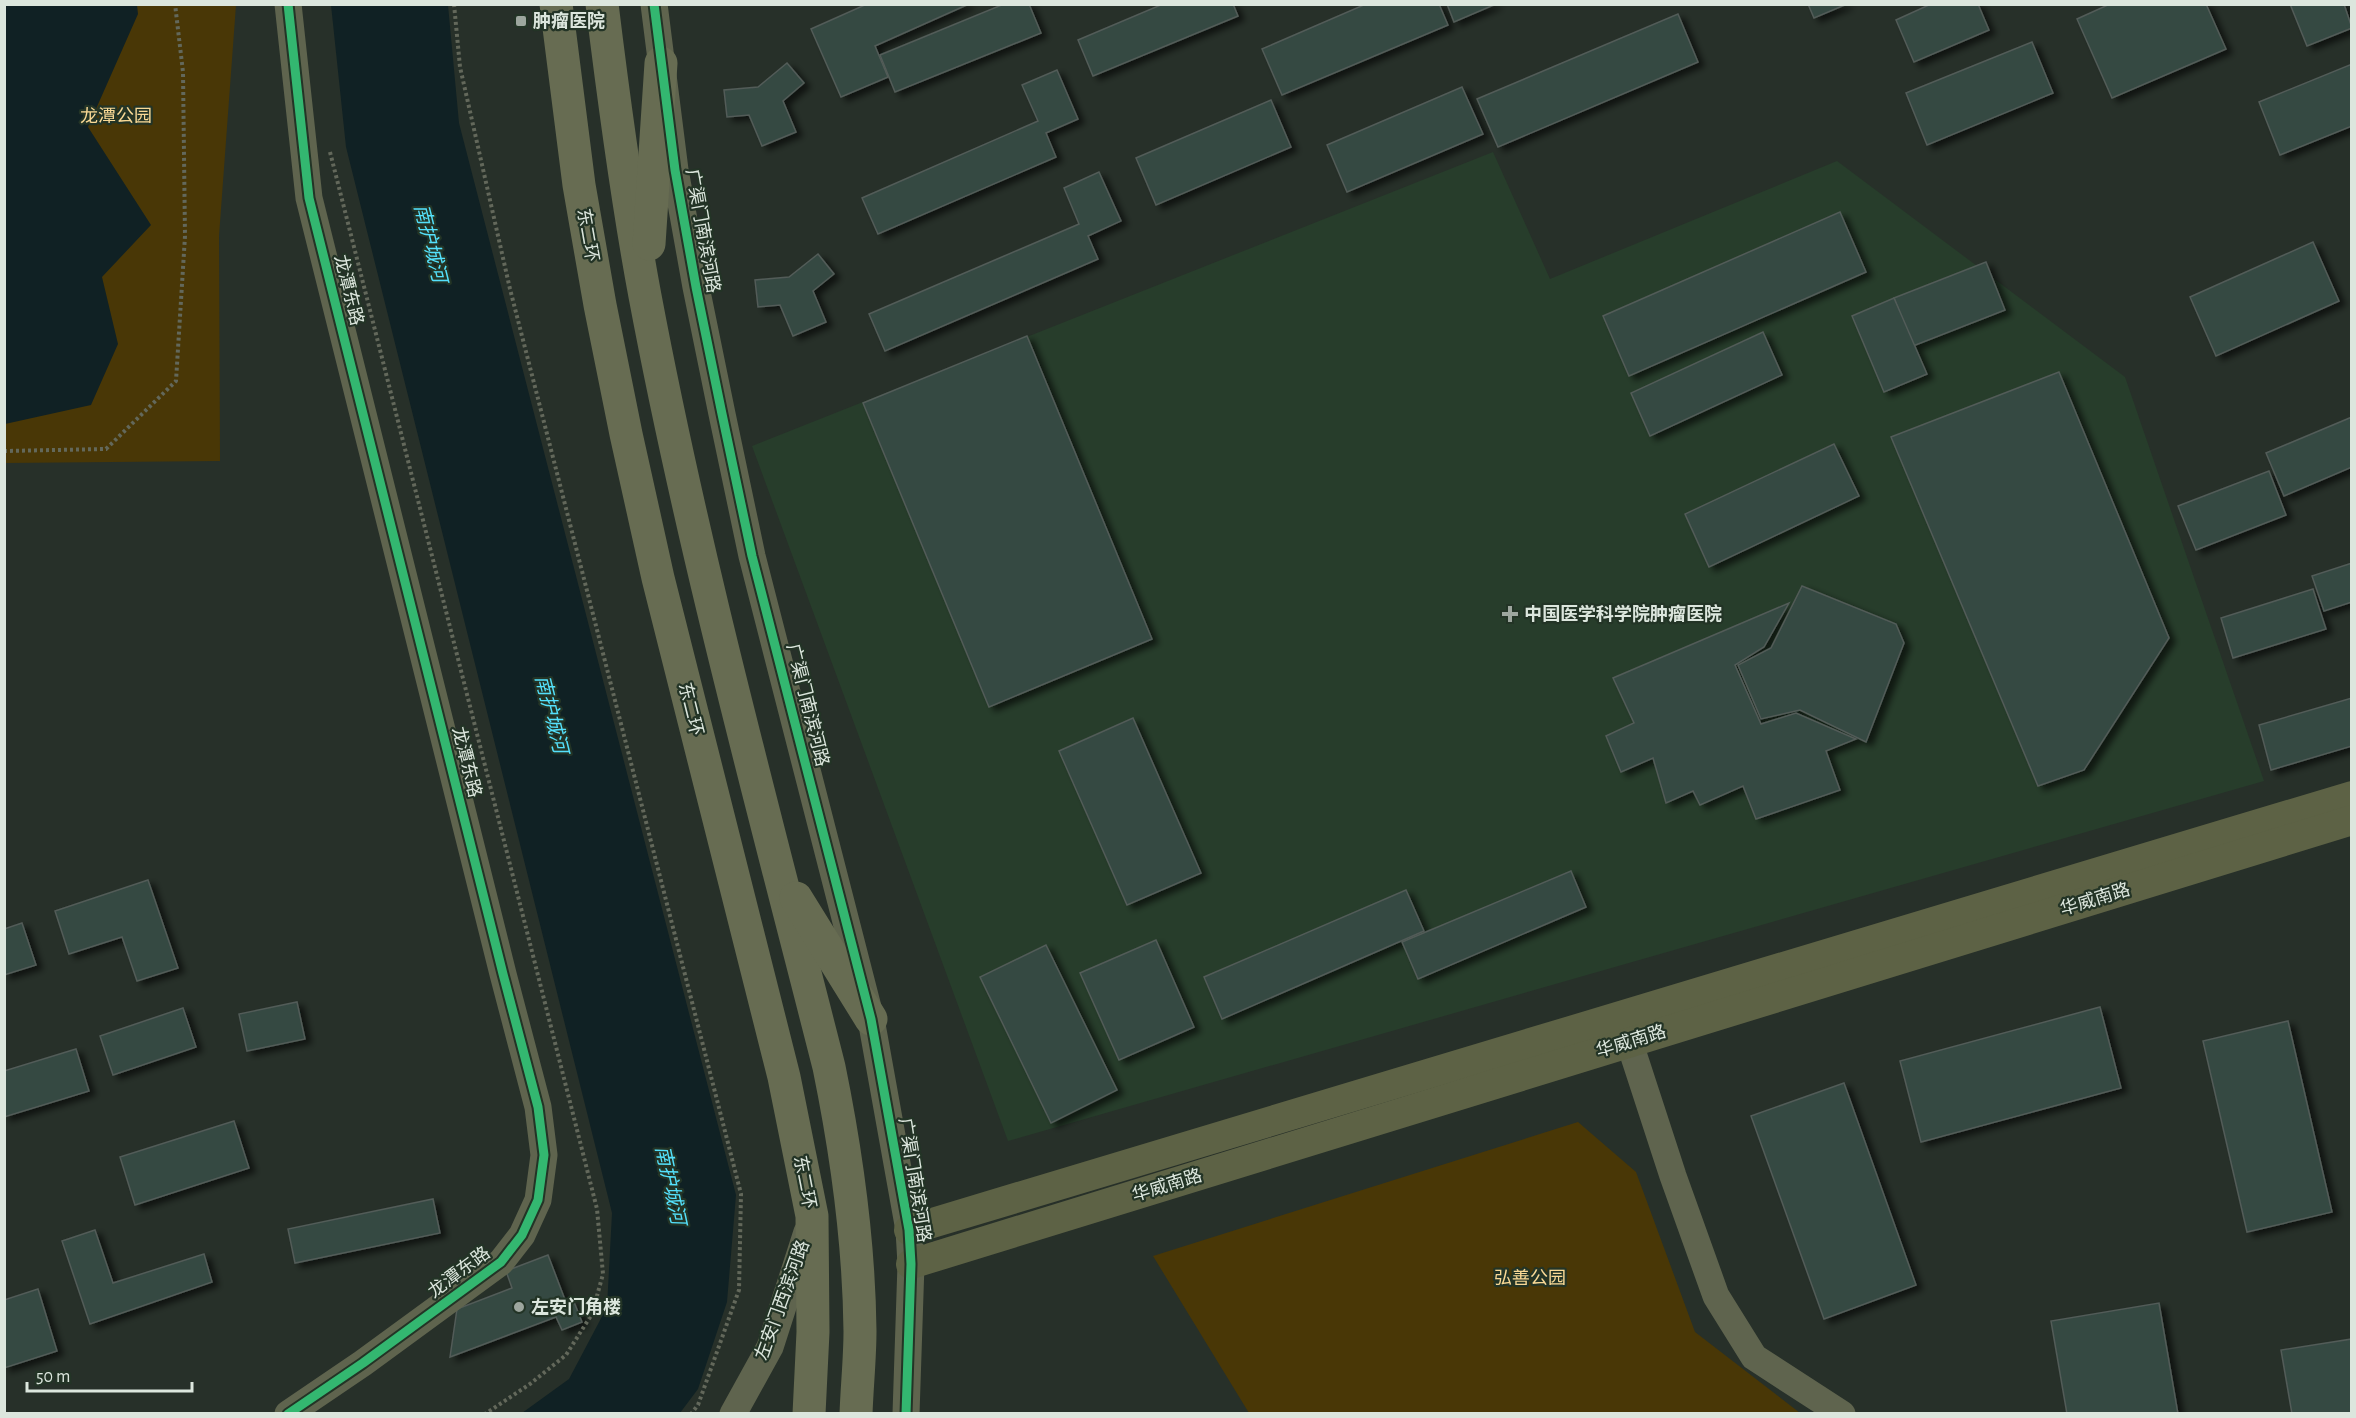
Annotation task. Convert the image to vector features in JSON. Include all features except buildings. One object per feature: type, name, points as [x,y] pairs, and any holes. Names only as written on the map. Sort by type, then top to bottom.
[{"type":"highway","name":"东二环","points":[[556,4],[579,185],[626,434],[657,578],[784,1077],[812,1216],[813,1332],[809,1413]]},
{"type":"highway","points":[[603,4],[625,177],[645,296],[703,568],[829,1067],[846,1150],[854,1225],[860,1332],[856,1413]]},
{"type":"highway","points":[[645,296],[661,63]]},
{"type":"highway","points":[[780,873],[871,1019]]},
{"type":"main road","name":"华威南路","points":[[909,1230],[2352,796]]},
{"type":"main road","name":"华威南路","points":[[911,1264],[2352,820]]},
{"type":"street","name":"龙潭东路","points":[[288,4],[309,198],[538,1107],[544,1155],[538,1200],[522,1235],[501,1262],[372,1356],[288,1413]]},
{"type":"street","name":"广渠门南滨河路","points":[[654,4],[675,170],[696,287],[752,556],[871,1019],[909,1230],[911,1264],[906,1413]]},
{"type":"street","points":[[1629,1041],[1673,1176],[1716,1296],[1754,1357],[1842,1413]]},
{"type":"street","name":"左安门西滨河路","points":[[733,1413],[770,1347],[812,1216]]},
{"type":"path","points":[[4,451],[106,449],[176,381],[185,236],[183,72],[175,4]]},
{"type":"path","points":[[454,4],[460,67],[510,289],[741,1194],[739,1290],[698,1406],[691,1413]]},
{"type":"shaded area","name":"中国医学科学院肿瘤医院","points":[[1493,152],[1550,279],[1837,161],[2125,377],[2264,781],[1008,1141],[752,446]]},
{"type":"green space","name":"龙潭公园","points":[[4,5],[236,5],[219,236],[220,461],[5,463]]},
{"type":"green space","name":"弘善公园","points":[[1578,1122],[1636,1172],[1695,1332],[1800,1413],[1249,1413],[1153,1256]]},
{"type":"water","points":[[4,5],[137,5],[138,14],[88,127],[151,225],[102,277],[118,344],[91,405],[5,424]]},
{"type":"water","name":"南护城河","points":[[331,5],[448,5],[459,123],[736,1195],[727,1302],[698,1389],[680,1413],[522,1413],[569,1379],[607,1307],[612,1213],[346,147]]},
{"type":"cycle path","points":[[288,4],[309,198],[538,1107],[544,1155],[538,1200],[522,1235],[501,1262],[363,1363],[288,1414]]},
{"type":"cycle path","points":[[654,4],[675,170],[722,414],[752,556],[871,1019],[909,1230],[911,1264],[906,1414]]},
{"type":"place","name":"肿瘤医院","points":[[521,21]]},
{"type":"place","name":"中国医学科学院肿瘤医院","points":[[1510,614]]},
{"type":"place","name":"左安门角楼","points":[[519,1307]]}]
